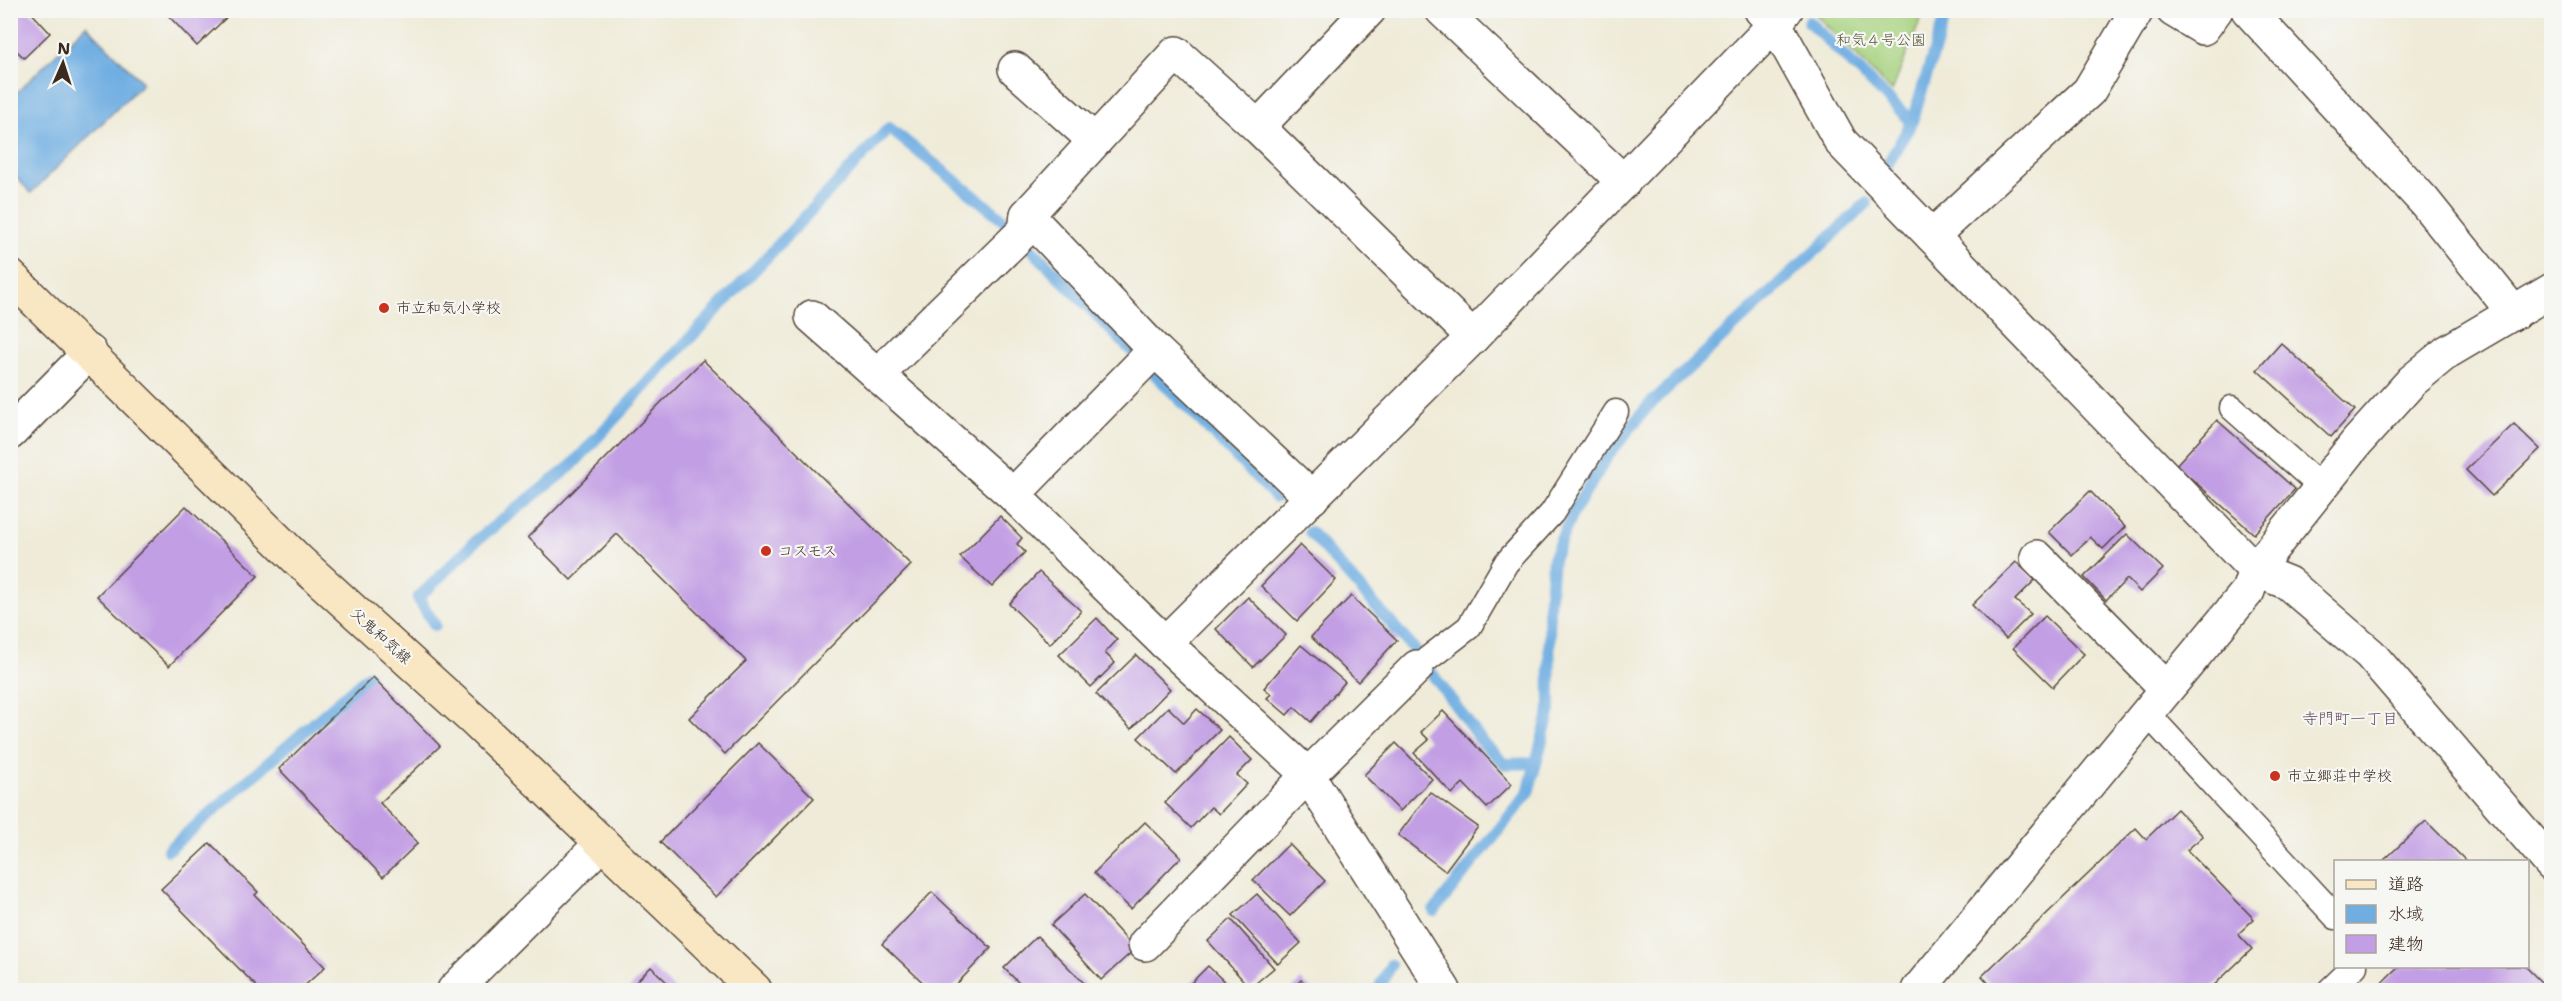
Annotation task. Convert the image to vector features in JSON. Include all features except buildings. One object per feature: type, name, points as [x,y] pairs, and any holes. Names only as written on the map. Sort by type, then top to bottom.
[{"type":"main road","name":"父鬼和気線","points":[[10,276],[90,352],[299,561],[476,722],[755,990]]},
{"type":"street","points":[[1258,126],[1370,10]]},
{"type":"street","points":[[1442,10],[1624,182]]},
{"type":"street","points":[[1932,236],[2089,91],[2136,10]]},
{"type":"street","points":[[2173,10],[2203,28],[2216,10]]},
{"type":"street","points":[[2248,10],[2424,201],[2514,313]]},
{"type":"street","points":[[1165,643],[1473,337],[1624,182],[1774,15],[1841,142],[2254,570],[2288,583],[2370,654],[2552,865]]},
{"type":"street","points":[[877,375],[1021,229],[1095,141],[1176,53],[1258,126],[1473,337]]},
{"type":"street","points":[[1015,69],[1095,141]]},
{"type":"street","points":[[1021,229],[1145,359],[1312,498]]},
{"type":"street","points":[[1918,990],[2248,591],[2254,570],[2357,442],[2412,381],[2447,352],[2552,290]]},
{"type":"street","points":[[812,317],[1012,495],[1165,643],[1308,775],[1444,990]]},
{"type":"street","points":[[10,433],[90,352]]},
{"type":"street","points":[[1012,495],[1145,359]]},
{"type":"street","points":[[2037,557],[2156,700]]},
{"type":"street","points":[[1145,944],[1308,775],[1423,662]]},
{"type":"street","points":[[454,990],[602,843]]},
{"type":"lane","points":[[2232,408],[2321,488]]},
{"type":"lane","points":[[1423,662],[1469,627],[1506,562],[1552,513],[1616,412]]},
{"type":"lane","points":[[2156,700],[2334,915]]},
{"type":"lane","points":[[2330,990],[2353,968]]},
{"type":"green space","name":"和気４号公園","points":[[1822,11],[1924,11],[1892,91],[1817,16]]},
{"type":"water","points":[[86,25],[143,83],[31,193],[11,172],[11,98]]},
{"type":"waterway","points":[[1886,167],[1912,122],[1947,10]]},
{"type":"waterway","points":[[1809,22],[1912,122]]},
{"type":"waterway","points":[[435,625],[418,598],[478,539],[571,466],[889,128],[999,216],[1276,497]]},
{"type":"waterway","points":[[1434,911],[1528,793],[1550,710],[1549,607],[1553,559],[1572,514],[1609,454],[1649,405],[1867,203]]},
{"type":"waterway","points":[[1310,532],[1414,649],[1483,743],[1505,764],[1536,763]]},
{"type":"waterway","points":[[168,850],[368,676]]},
{"type":"waterway","points":[[1378,990],[1391,965]]},
{"type":"place","name":"市立和気小学校","points":[[384,308]]},
{"type":"place","name":"コスモス","points":[[766,551]]},
{"type":"place","name":"市立郷荘中学校","points":[[2275,776]]},
{"type":"district","name":"寺門町一丁目","points":[[2350,718]]}]
